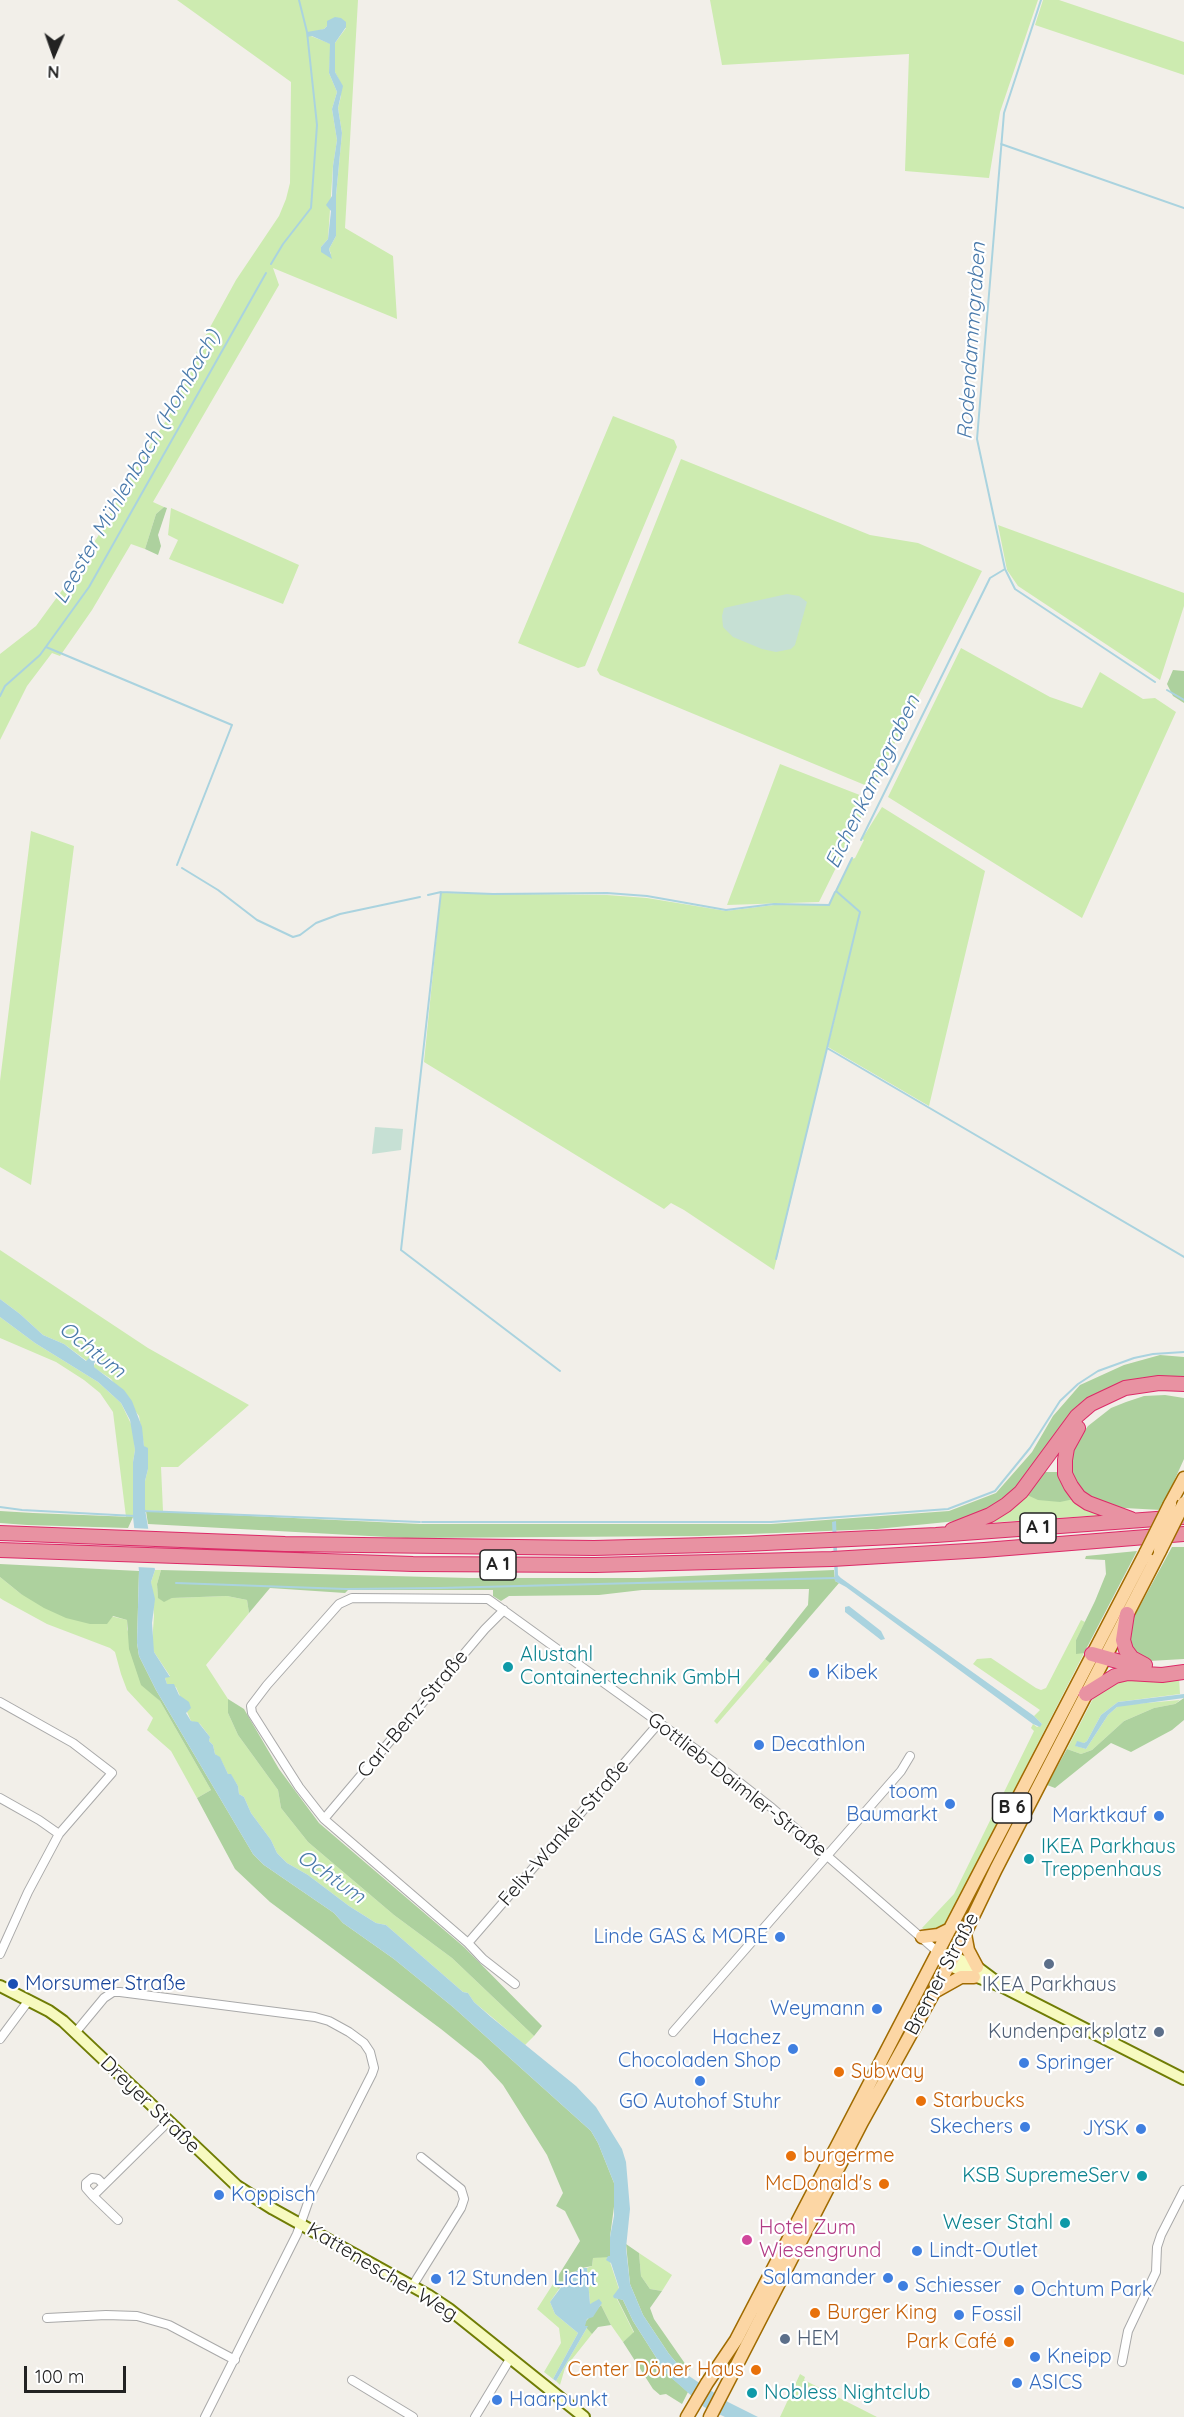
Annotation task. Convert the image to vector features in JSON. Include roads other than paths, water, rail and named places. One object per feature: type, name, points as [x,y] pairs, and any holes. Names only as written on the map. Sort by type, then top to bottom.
[{"type":"highway","points":[[936,1535],[990,1515],[1006,1505],[1021,1492],[1077,1416],[1091,1404],[1125,1388],[1158,1383],[1184,1384]]},
{"type":"highway","points":[[1139,1521],[1097,1507],[1079,1497],[1065,1474],[1067,1448],[1082,1423],[1107,1404],[1144,1391],[1184,1391]]},
{"type":"highway","name":"A 1","points":[[0,1533],[410,1547],[594,1548],[936,1535],[1184,1517]]},
{"type":"highway","name":"A 1","points":[[0,1550],[413,1564],[572,1565],[835,1558],[1179,1536]]},
{"type":"highway","points":[[1126,1614],[1124,1640],[1129,1654],[1140,1663],[1159,1667]]},
{"type":"highway","points":[[1100,1658],[1135,1667],[1184,1665]]},
{"type":"highway","points":[[1100,1658],[1128,1673]]},
{"type":"highway","points":[[1086,1694],[1107,1679],[1128,1673],[1162,1675],[1184,1672]]},
{"type":"main road","name":"Bremer Straße","points":[[711,2415],[862,2122],[952,1960],[1086,1694],[1146,1552],[1184,1478]]},
{"type":"main road","name":"Bremer Straße","points":[[687,2417],[736,2340],[950,1929],[1126,1614],[1184,1503]]},
{"type":"main road","points":[[922,1937],[938,1935],[950,1929]]},
{"type":"main road","points":[[934,1991],[976,1972],[965,1934]]},
{"type":"street","name":"Gottlieb-Daimler-Straße","points":[[324,1819],[299,1787],[252,1713],[251,1706],[339,1604],[352,1598],[488,1599],[772,1808],[939,1953]]},
{"type":"street","name":"Carl-Benz-Straße","points":[[324,1819],[485,1629],[504,1610]]},
{"type":"street","points":[[0,1702],[73,1743],[112,1773],[59,1834],[28,1892],[0,1954]]},
{"type":"street","name":"Felix-Wankel-Straße","points":[[468,1943],[659,1723]]},
{"type":"street","points":[[673,2032],[901,1771],[910,1756]]},
{"type":"street","points":[[0,1798],[59,1834]]},
{"type":"street","points":[[324,1819],[468,1943],[483,1959],[515,1984]]},
{"type":"street","points":[[939,1953],[1184,2079]]},
{"type":"street","name":"Dreyer Straße","points":[[0,1986],[49,2011],[237,2186],[301,2224]]},
{"type":"street","name":"Kattenescher Weg","points":[[75,2033],[104,1998],[113,1992],[120,1992],[315,2017],[342,2028],[364,2043],[372,2058],[372,2074],[311,2194],[301,2224],[413,2286],[448,2309],[584,2417]]},
{"type":"street","points":[[0,2040],[29,2000]]},
{"type":"street","points":[[93,2196],[168,2122]]},
{"type":"street","points":[[413,2286],[461,2208],[464,2199],[461,2189],[421,2157]]},
{"type":"street","points":[[104,2185],[98,2179],[92,2178],[86,2183],[86,2188],[118,2220]]},
{"type":"street","points":[[1122,2362],[1128,2331],[1156,2272],[1157,2247],[1161,2235],[1184,2190]]},
{"type":"street","points":[[206,2417],[301,2224]]},
{"type":"street","points":[[47,2318],[136,2316],[169,2325],[235,2360]]},
{"type":"street","points":[[475,2417],[510,2359]]},
{"type":"street","points":[[352,2380],[413,2417]]},
{"type":"water","points":[[335,17],[346,22],[346,27],[335,43],[335,72],[343,86],[338,108],[342,133],[336,195],[336,236],[329,249],[332,259],[321,252],[321,247],[328,239],[331,211],[326,205],[332,196],[337,140],[332,109],[337,92],[329,73],[330,44],[312,36],[307,37],[307,32],[324,29],[327,21]]},
{"type":"water","points":[[0,1299],[43,1335],[64,1344],[86,1361],[91,1356],[99,1360],[94,1363],[94,1367],[124,1390],[132,1401],[142,1427],[144,1446],[148,1448],[145,1509],[155,1570],[151,1582],[155,1599],[152,1623],[154,1652],[170,1677],[165,1678],[167,1684],[174,1684],[179,1695],[189,1702],[191,1708],[186,1713],[191,1721],[198,1722],[210,1737],[209,1741],[213,1745],[215,1754],[220,1757],[228,1774],[231,1774],[238,1786],[239,1794],[244,1797],[251,1813],[271,1840],[277,1853],[287,1863],[308,1875],[349,1906],[376,1923],[386,1925],[463,1992],[468,1993],[474,2002],[491,2017],[576,2086],[596,2107],[622,2149],[626,2162],[630,2209],[626,2248],[630,2284],[643,2315],[669,2354],[686,2374],[728,2402],[758,2417],[725,2417],[704,2407],[666,2373],[633,2321],[623,2300],[614,2298],[619,2288],[611,2263],[606,2260],[610,2256],[610,2237],[614,2216],[614,2183],[591,2131],[453,2007],[394,1959],[343,1923],[334,1913],[264,1865],[253,1854],[156,1690],[139,1656],[137,1643],[139,1571],[133,1517],[135,1450],[130,1420],[121,1403],[98,1382],[35,1343],[0,1317]]},
{"type":"water","points":[[836,1521],[838,1575],[1034,1716],[1042,1724],[1040,1727],[835,1581],[832,1522]]},
{"type":"water","points":[[849,1606],[881,1631],[885,1639],[881,1640],[845,1612],[845,1607]]},
{"type":"water","points":[[1184,1694],[1184,1698],[1117,1707],[1108,1715],[1086,1749],[1075,1746],[1077,1741],[1084,1743],[1087,1741],[1101,1715],[1118,1702]]},
{"type":"water","points":[[587,2268],[590,2304],[599,2299],[602,2303],[593,2317],[587,2319],[585,2326],[588,2326],[556,2381],[553,2379],[578,2333],[555,2314],[550,2302],[571,2274]]},
{"type":"waterway","name":"Leester Mühlenbach (Hombach)","points":[[271,264],[283,244],[311,208],[317,125],[307,32],[299,0]]},
{"type":"waterway","name":"Rodendammgraben","points":[[1041,0],[1004,113],[977,439],[1005,569],[1015,589],[1155,682]]},
{"type":"waterway","points":[[1001,144],[1184,208]]},
{"type":"waterway","name":"Leester Mühlenbach (Hombach)","points":[[0,696],[5,686],[40,655],[89,587],[266,273]]},
{"type":"waterway","name":"Eichenkampgraben","points":[[861,840],[990,578],[1005,569]]},
{"type":"waterway","points":[[46,647],[232,725],[177,865]]},
{"type":"waterway","name":"Rodendammgraben","points":[[1167,690],[1184,700]]},
{"type":"waterway","name":"Eichenkampgraben","points":[[776,1259],[860,912],[836,891],[852,858]]},
{"type":"waterway","points":[[182,868],[218,890],[257,920],[293,937],[300,935],[316,923],[340,914],[420,897]]},
{"type":"waterway","points":[[441,892],[401,1250],[560,1371]]},
{"type":"waterway","points":[[428,895],[441,892],[607,893],[647,896],[726,910],[774,904],[829,905],[835,892]]},
{"type":"waterway","points":[[827,1048],[1184,1257]]},
{"type":"waterway","points":[[422,1522],[771,1522],[948,1509],[995,1491],[1030,1448],[1060,1401],[1078,1384],[1098,1371],[1134,1358],[1184,1352]]},
{"type":"waterway","points":[[0,1507],[135,1516]]},
{"type":"waterway","points":[[144,1511],[420,1522]]},
{"type":"waterway","points":[[176,1583],[346,1589],[836,1578]]},
{"type":"place","name":"Alustahl Containertechnik GmbH","points":[[508,1667]]},
{"type":"place","name":"Kibek","points":[[814,1673]]},
{"type":"place","name":"Decathlon","points":[[759,1745]]},
{"type":"place","name":"toom Baumarkt","points":[[950,1804]]},
{"type":"place","name":"Marktkauf","points":[[1159,1816]]},
{"type":"place","name":"IKEA Parkhaus Treppenhaus","points":[[1029,1859]]},
{"type":"place","name":"Linde GAS & MORE","points":[[780,1937]]},
{"type":"place","name":"IKEA Parkhaus","points":[[1049,1964]]},
{"type":"place","name":"Morsumer Straße","points":[[13,1984]]},
{"type":"place","name":"Weymann","points":[[877,2009]]},
{"type":"place","name":"Kundenparkplatz","points":[[1159,2032]]},
{"type":"place","name":"Hachez Chocoladen Shop","points":[[793,2049]]},
{"type":"place","name":"Springer","points":[[1024,2063]]},
{"type":"place","name":"Subway","points":[[839,2072]]},
{"type":"place","name":"GO Autohof Stuhr","points":[[700,2081]]},
{"type":"place","name":"Starbucks","points":[[921,2101]]},
{"type":"place","name":"Skechers","points":[[1025,2127]]},
{"type":"place","name":"JYSK","points":[[1141,2129]]},
{"type":"place","name":"burgerme","points":[[791,2156]]},
{"type":"place","name":"KSB SupremeServ","points":[[1142,2176]]},
{"type":"place","name":"McDonald's","points":[[884,2184]]},
{"type":"place","name":"Koppisch","points":[[219,2195]]},
{"type":"place","name":"Weser Stahl","points":[[1065,2223]]},
{"type":"place","name":"Hotel Zum Wiesengrund","points":[[747,2240]]},
{"type":"place","name":"Lindt-Outlet","points":[[917,2251]]},
{"type":"place","name":"Salamander","points":[[888,2278]]},
{"type":"place","name":"12 Stunden Licht","points":[[436,2279]]},
{"type":"place","name":"Schiesser","points":[[903,2286]]},
{"type":"place","name":"Ochtum Park","points":[[1019,2290]]},
{"type":"place","name":"Burger King","points":[[815,2313]]},
{"type":"place","name":"Fossil","points":[[959,2315]]},
{"type":"place","name":"HEM","points":[[785,2339]]},
{"type":"place","name":"Park Café","points":[[1009,2342]]},
{"type":"place","name":"Kneipp","points":[[1035,2357]]},
{"type":"place","name":"Center Döner Haus","points":[[756,2370]]},
{"type":"place","name":"ASICS","points":[[1017,2383]]},
{"type":"place","name":"Nobless Nightclub","points":[[752,2393]]},
{"type":"place","name":"Haarpunkt","points":[[497,2400]]},
{"type":"water label","name":"Ochtum","points":[[92,1350]]},
{"type":"water label","name":"Ochtum","points":[[331,1877]]}]
